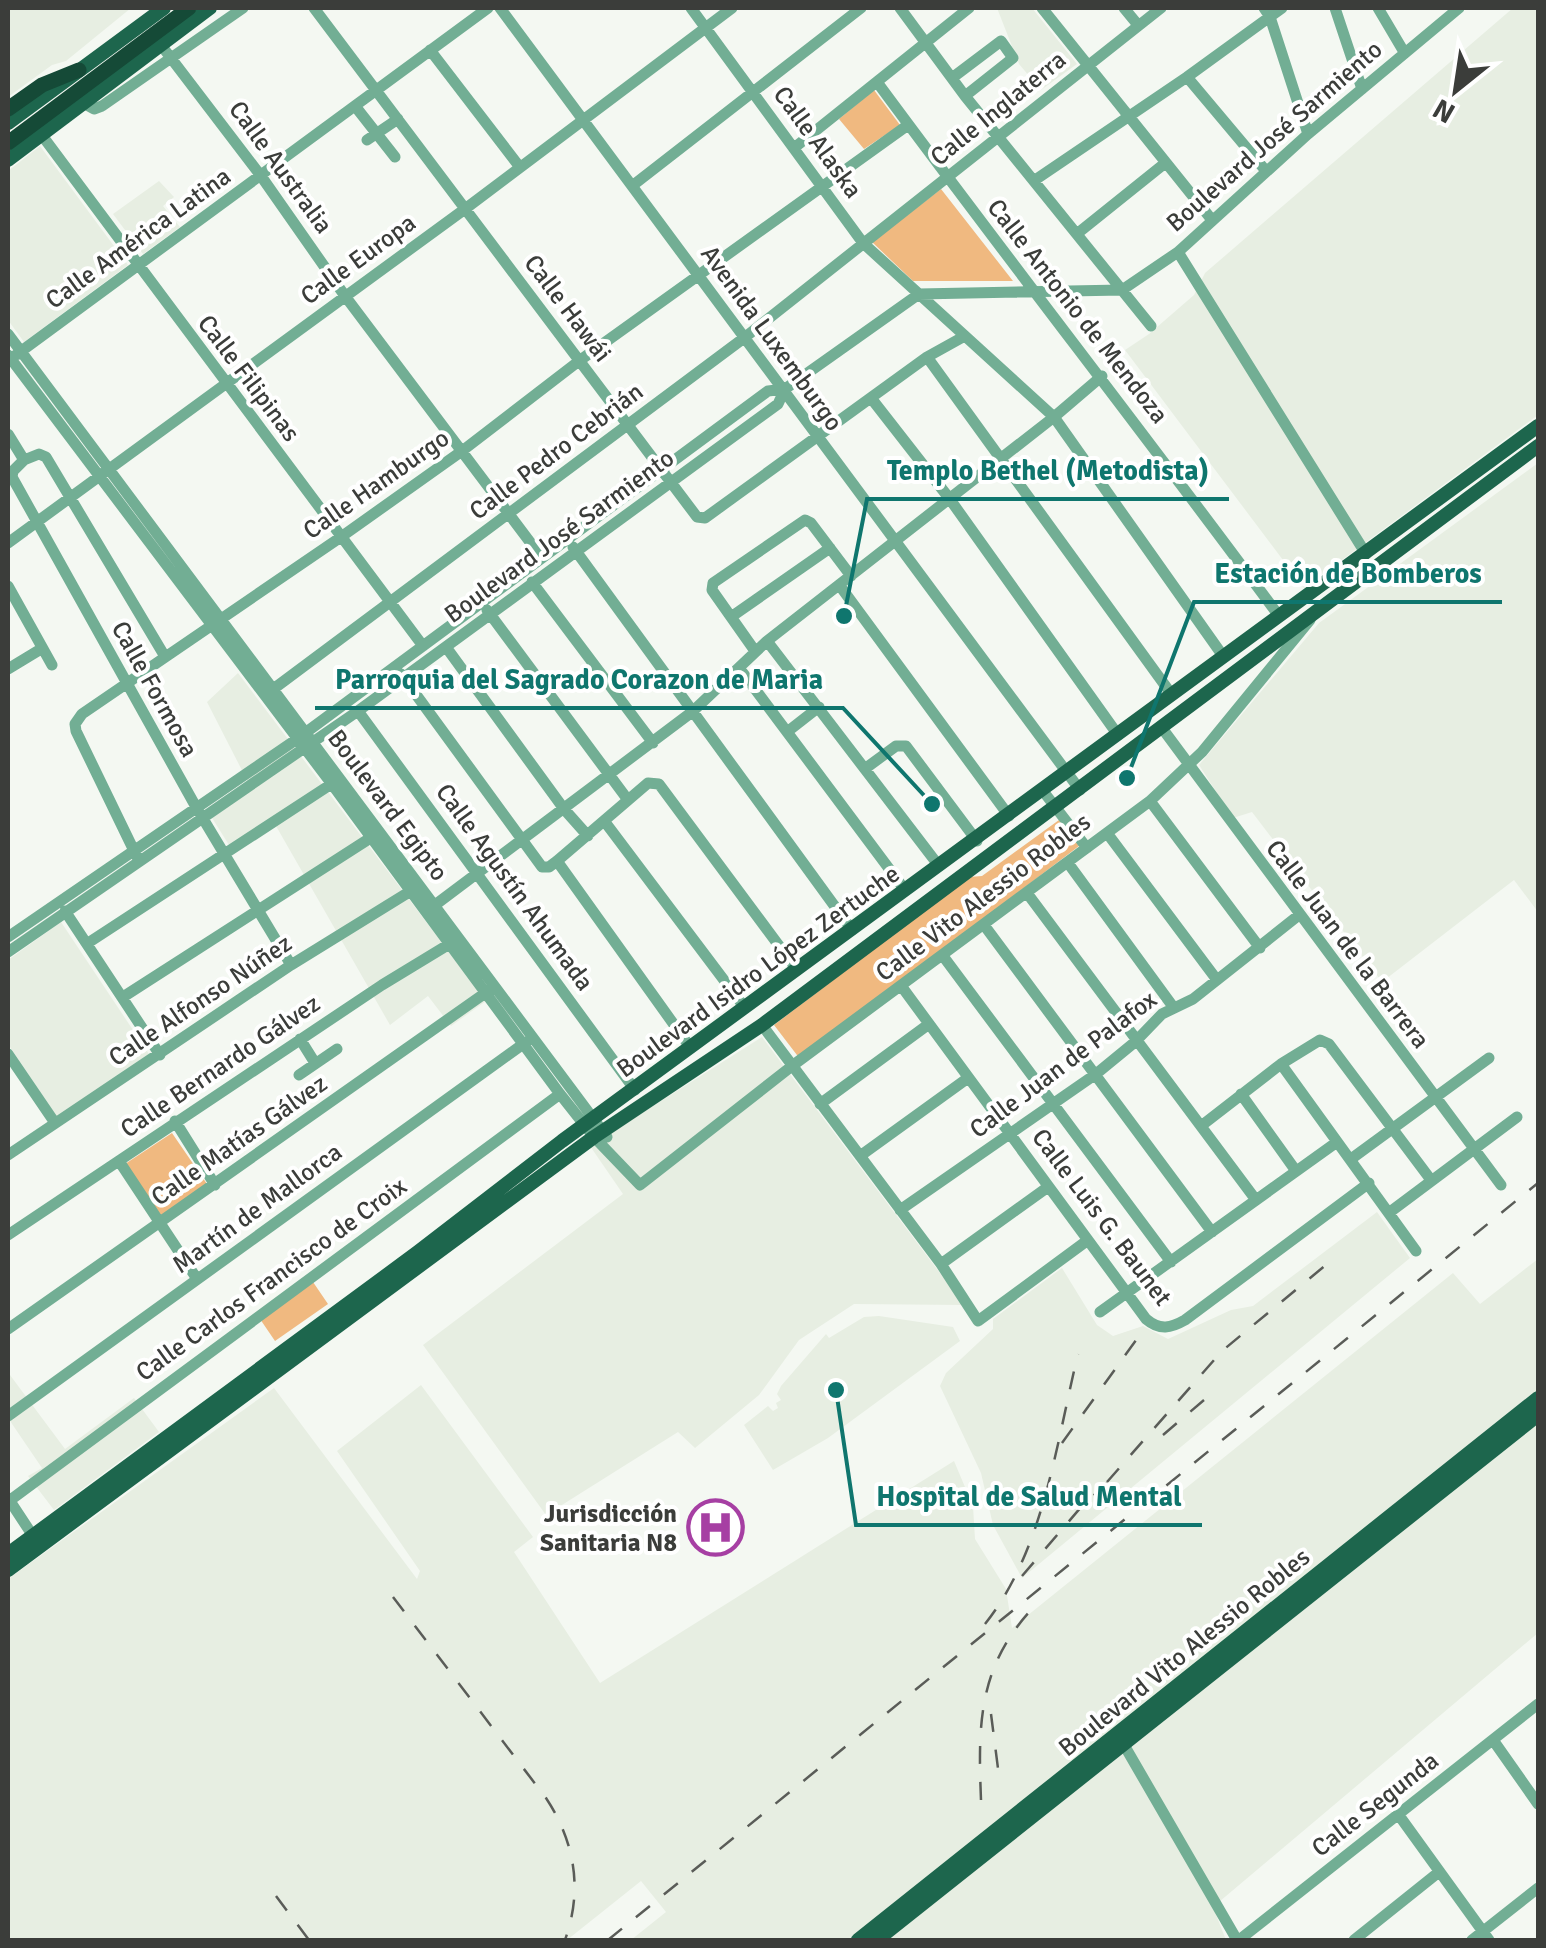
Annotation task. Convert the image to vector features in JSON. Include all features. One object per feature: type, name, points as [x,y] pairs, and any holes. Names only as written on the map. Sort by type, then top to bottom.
[{"type":"highway","points":[[8,143],[189,8]]},
{"type":"highway","points":[[8,110],[51,80],[85,66]]},
{"type":"main road","points":[[8,123],[164,8]]},
{"type":"main road","points":[[8,160],[83,103],[165,50],[210,8]]},
{"type":"main road","points":[[8,133],[66,89],[85,66]]},
{"type":"main road","name":"Boulevard Isidro López Zertuche","points":[[8,1570],[153,1455],[594,1128],[762,1025],[1056,808],[1319,609],[1497,467],[1538,426]]},
{"type":"main road","name":"Boulevard Isidro López Zertuche","points":[[594,1128],[690,1047],[1223,656],[1366,554],[1497,467],[1538,446]]},
{"type":"main road","name":"Boulevard Vito Alessio Robles","points":[[877,1940],[1394,1521],[1538,1398]]},
{"type":"main road","name":"Boulevard Vito Alessio Robles","points":[[1394,1521],[1538,1415]]},
{"type":"main road","name":"Boulevard Isidro López Zertuche","points":[[8,1554],[153,1455]]},
{"type":"main road","name":"Boulevard Vito Alessio Robles","points":[[858,1940],[1121,1740]]},
{"type":"street","points":[[165,50],[242,8]]},
{"type":"street","name":"Calle Hawái","points":[[314,8],[695,515],[705,518],[816,436]]},
{"type":"street","name":"Calle América Latina","points":[[11,357],[488,8]]},
{"type":"street","name":"Avenida Luxemburgo","points":[[500,8],[1080,790]]},
{"type":"street","name":"Calle Alaska","points":[[691,8],[863,242],[1054,418],[1223,656]]},
{"type":"street","name":"Calle Europa","points":[[8,543],[732,8]]},
{"type":"street","points":[[632,186],[861,8]]},
{"type":"street","points":[[900,8],[965,96],[1151,326]]},
{"type":"street","points":[[794,148],[969,8]]},
{"type":"street","points":[[1042,8],[1212,220]]},
{"type":"street","points":[[1124,8],[1138,25]]},
{"type":"street","name":"Calle Inglaterra","points":[[863,242],[1160,8]]},
{"type":"street","points":[[1034,180],[1187,77],[1267,12],[1282,8]]},
{"type":"street","points":[[1335,8],[1362,89]]},
{"type":"street","points":[[1378,8],[1404,52]]},
{"type":"street","name":"Boulevard José Sarmiento","points":[[1122,290],[1178,252],[1308,134],[1459,8]]},
{"type":"street","points":[[1267,12],[1308,134]]},
{"type":"street","points":[[952,78],[1002,41],[1013,58],[965,96]]},
{"type":"street","name":"Calle Australia","points":[[165,50],[542,558]]},
{"type":"street","points":[[430,50],[519,166]]},
{"type":"street","points":[[1187,77],[1266,172]]},
{"type":"street","name":"Calle Antonio de Mendoza","points":[[877,82],[1279,616]]},
{"type":"street","points":[[355,106],[372,137],[395,158]]},
{"type":"street","points":[[372,137],[398,120]]},
{"type":"street","name":"Calle Hamburgo","points":[[135,856],[75,724],[82,714],[462,451],[579,361],[908,125]]},
{"type":"street","name":"Calle Filipinas","points":[[41,134],[423,646]]},
{"type":"street","points":[[1078,232],[1164,164]]},
{"type":"street","name":"Calle Pedro Cebrián","points":[[272,690],[628,426],[863,242]]},
{"type":"street","points":[[1178,252],[1366,554]]},
{"type":"street","points":[[919,294],[1122,290]]},
{"type":"street","name":"Boulevard José Sarmiento","points":[[305,741],[358,711],[423,646],[532,582],[572,544],[666,476],[768,391],[785,389],[919,294]]},
{"type":"street","name":"Boulevard Egipto","points":[[8,334],[11,357],[272,690],[305,741]]},
{"type":"street","points":[[816,436],[927,357],[964,336]]},
{"type":"street","points":[[927,357],[1172,695]]},
{"type":"street","points":[[436,905],[692,712],[767,640],[1054,418],[1102,376]]},
{"type":"street","points":[[871,398],[949,498],[1118,735]]},
{"type":"street","name":"Calle Formosa","points":[[8,434],[24,460],[12,471],[12,477],[124,682],[291,965]]},
{"type":"street","points":[[24,460],[39,454],[46,456],[164,655]]},
{"type":"street","points":[[755,651],[712,590],[713,582],[803,520],[811,524],[851,576]]},
{"type":"street","points":[[572,544],[852,930]]},
{"type":"street","name":"Boulevard José Sarmiento","points":[[8,937],[305,741],[399,672],[446,647],[542,558],[572,544]]},
{"type":"street","points":[[732,617],[830,548]]},
{"type":"street","points":[[532,582],[652,742]]},
{"type":"street","points":[[8,586],[52,666]]},
{"type":"street","points":[[840,586],[1009,816]]},
{"type":"street","points":[[486,608],[628,800]]},
{"type":"street","name":"Calle Vito Alessio Robles","points":[[640,1185],[792,1066],[1150,800],[1188,767],[1319,609]]},
{"type":"street","name":"Boulevard Egipto","points":[[215,622],[248,673],[305,741],[640,1185]]},
{"type":"street","points":[[767,640],[940,866]]},
{"type":"street","points":[[446,647],[588,836]]},
{"type":"street","points":[[8,669],[42,649]]},
{"type":"street","points":[[740,669],[905,890]]},
{"type":"street","points":[[399,672],[542,866],[554,864],[648,783],[658,784],[797,970]]},
{"type":"street","points":[[787,732],[819,708]]},
{"type":"street","name":"Calle Agustín Ahumada","points":[[358,711],[635,1090]]},
{"type":"street","name":"Calle Juan de la Barrera","points":[[1162,728],[1472,1151],[1501,1184]]},
{"type":"street","points":[[866,768],[896,746],[906,746],[977,840]]},
{"type":"street","points":[[88,943],[335,781]]},
{"type":"street","points":[[1044,791],[1086,848]]},
{"type":"street","points":[[1150,800],[1260,948]]},
{"type":"street","points":[[606,822],[746,1008]]},
{"type":"street","points":[[1107,833],[1217,980]]},
{"type":"street","points":[[124,998],[375,835]]},
{"type":"street","name":"Boulevard José Sarmiento","points":[[8,952],[135,856]]},
{"type":"street","points":[[1068,863],[1174,1008]]},
{"type":"street","points":[[554,864],[690,1047]]},
{"type":"street","name":"Boulevard Egipto","points":[[415,888],[436,905],[455,941]]},
{"type":"street","name":"Calle Alfonso Núñez","points":[[8,1156],[291,965],[415,888]]},
{"type":"street","points":[[1026,893],[1256,1200]]},
{"type":"street","points":[[65,912],[160,1055]]},
{"type":"street","name":"Calle Juan de Palafox","points":[[900,1210],[1096,1074],[1162,1014],[1217,980],[1300,915]]},
{"type":"street","points":[[984,926],[1212,1232]]},
{"type":"street","name":"Calle Bernardo Gálvez","points":[[8,1236],[300,1039],[455,941]]},
{"type":"street","points":[[943,956],[1171,1262]]},
{"type":"street","name":"Calle Luis G. Baunet","points":[[902,987],[1146,1320],[1160,1328],[1172,1327],[1205,1306],[1369,1183]]},
{"type":"street","name":"Calle Matías Gálvez","points":[[8,1329],[490,990]]},
{"type":"street","points":[[820,1104],[930,1024]]},
{"type":"street","points":[[762,1025],[941,1264],[978,1321],[1088,1240]]},
{"type":"street","points":[[300,1039],[315,1064]]},
{"type":"street","name":"Boulevard Egipto","points":[[528,1040],[560,1094],[594,1128]]},
{"type":"street","name":"Martín de Mallorca","points":[[8,1416],[528,1040]]},
{"type":"street","points":[[1200,1126],[1316,1040],[1330,1044],[1432,1180]]},
{"type":"street","points":[[299,1075],[337,1049]]},
{"type":"street","points":[[8,1054],[12,1071],[56,1123]]},
{"type":"street","points":[[1351,1160],[1489,1058]]},
{"type":"street","points":[[1281,1064],[1416,1251]]},
{"type":"street","points":[[860,1156],[968,1078]]},
{"type":"street","name":"Calle Carlos Francisco de Croix","points":[[8,1499],[560,1094]]},
{"type":"street","points":[[1242,1094],[1296,1171]]},
{"type":"street","points":[[1390,1212],[1518,1117]]},
{"type":"street","points":[[175,1122],[215,1185]]},
{"type":"street","points":[[1100,1312],[1337,1142]]},
{"type":"street","points":[[119,1161],[198,1279]]},
{"type":"street","points":[[941,1264],[1048,1187]]},
{"type":"street","points":[[8,1499],[32,1536]]},
{"type":"street","name":"Calle Segunda","points":[[1238,1940],[1538,1704]]},
{"type":"street","points":[[1121,1740],[1238,1940]]},
{"type":"street","points":[[1493,1740],[1537,1800]]},
{"type":"street","points":[[1398,1814],[1486,1936]]},
{"type":"street","points":[[1354,1940],[1439,1872]]},
{"type":"street","points":[[1472,1940],[1486,1936],[1538,1888]]},
{"type":"shaded area","points":[[8,8],[131,8],[66,61],[52,65],[8,97]]},
{"type":"shaded area","points":[[997,8],[1032,8],[1077,64],[1041,90],[1019,64]]},
{"type":"shaded area","points":[[1513,8],[1538,8],[1538,415],[1304,588],[1125,350],[1194,295],[1205,273]]},
{"type":"shaded area","points":[[874,90],[900,125],[864,149],[839,119]]},
{"type":"shaded area","points":[[40,146],[128,265],[24,342],[8,320],[8,171]]},
{"type":"shaded area","points":[[159,181],[174,197],[163,206],[180,227],[143,254],[113,214]]},
{"type":"shaded area","points":[[941,189],[1013,281],[913,281],[872,242]]},
{"type":"shaded area","points":[[1538,463],[1538,912],[1514,880],[1382,982],[1252,812],[1233,818],[1199,765],[1319,623]]},
{"type":"shaded area","points":[[238,673],[486,1001],[451,1026],[428,996],[390,1025],[276,826],[229,845],[209,813],[250,786],[207,702]]},
{"type":"shaded area","points":[[1059,820],[1079,846],[800,1059],[774,1025],[969,877],[982,876]]},
{"type":"shaded area","points":[[61,922],[149,1054],[57,1117],[8,1044],[8,960]]},
{"type":"shaded area","points":[[762,1037],[964,1305],[854,1304],[799,1340],[759,1395],[695,1448],[678,1432],[546,1515],[423,1345],[623,1194],[590,1146]]},
{"type":"shaded area","points":[[172,1133],[207,1184],[158,1219],[122,1166]]},
{"type":"shaded area","points":[[1377,1212],[1410,1258],[1022,1578],[993,1525],[981,1473],[940,1386],[946,1373],[993,1329],[993,1319],[1062,1268],[1097,1325],[1113,1336],[1143,1326],[1168,1339],[1231,1310],[1253,1306]]},
{"type":"shaded area","points":[[1538,1259],[1538,1633],[1213,1907],[1226,1940],[631,1940],[666,1912],[641,1881],[567,1940],[8,1940],[8,1579],[274,1388],[417,1579],[420,1571],[337,1451],[421,1385],[533,1537],[514,1552],[600,1683],[954,1461],[973,1506],[975,1539],[1006,1589],[1012,1628],[1453,1273],[1480,1304]]},
{"type":"shaded area","points":[[313,1282],[328,1304],[275,1341],[260,1319]]},
{"type":"shaded area","points":[[864,1317],[953,1327],[960,1341],[828,1438],[773,1470],[744,1425],[768,1406],[773,1411],[778,1408],[781,1386],[826,1334],[829,1338]]},
{"type":"shaded area","points":[[10,1375],[65,1449],[134,1398],[159,1432],[54,1510],[28,1476],[42,1468],[8,1418]]},
{"type":"railway","points":[[608,1940],[1538,1183]]},
{"type":"railway","points":[[1107,1482],[1222,1351],[1327,1264]]},
{"type":"railway","points":[[1062,1443],[1139,1336]]},
{"type":"railway","points":[[985,1624],[1005,1595],[1035,1530],[1078,1354]]},
{"type":"railway","points":[[1163,1435],[1204,1400]]},
{"type":"railway","points":[[1022,1576],[1082,1506],[1117,1474]]},
{"type":"railway","points":[[393,1597],[556,1815],[570,1849],[575,1885],[565,1940]]},
{"type":"railway","points":[[981,1800],[980,1747],[991,1675],[1014,1631],[1032,1609]]},
{"type":"railway","points":[[991,1714],[1000,1784]]},
{"type":"railway","points":[[276,1896],[309,1940]]},
{"type":"place","name":"Templo Bethel (Metodista)","points":[[844,616]]},
{"type":"place","name":"Estación de Bomberos","points":[[1127,778]]},
{"type":"place","name":"Parroquia del Sagrado Corazon de Maria","points":[[932,804]]},
{"type":"place","name":"Hospital de Salud Mental","points":[[836,1390]]},
{"type":"place","name":"Jurisdicción Sanitaria N8","points":[[716,1527]]}]
